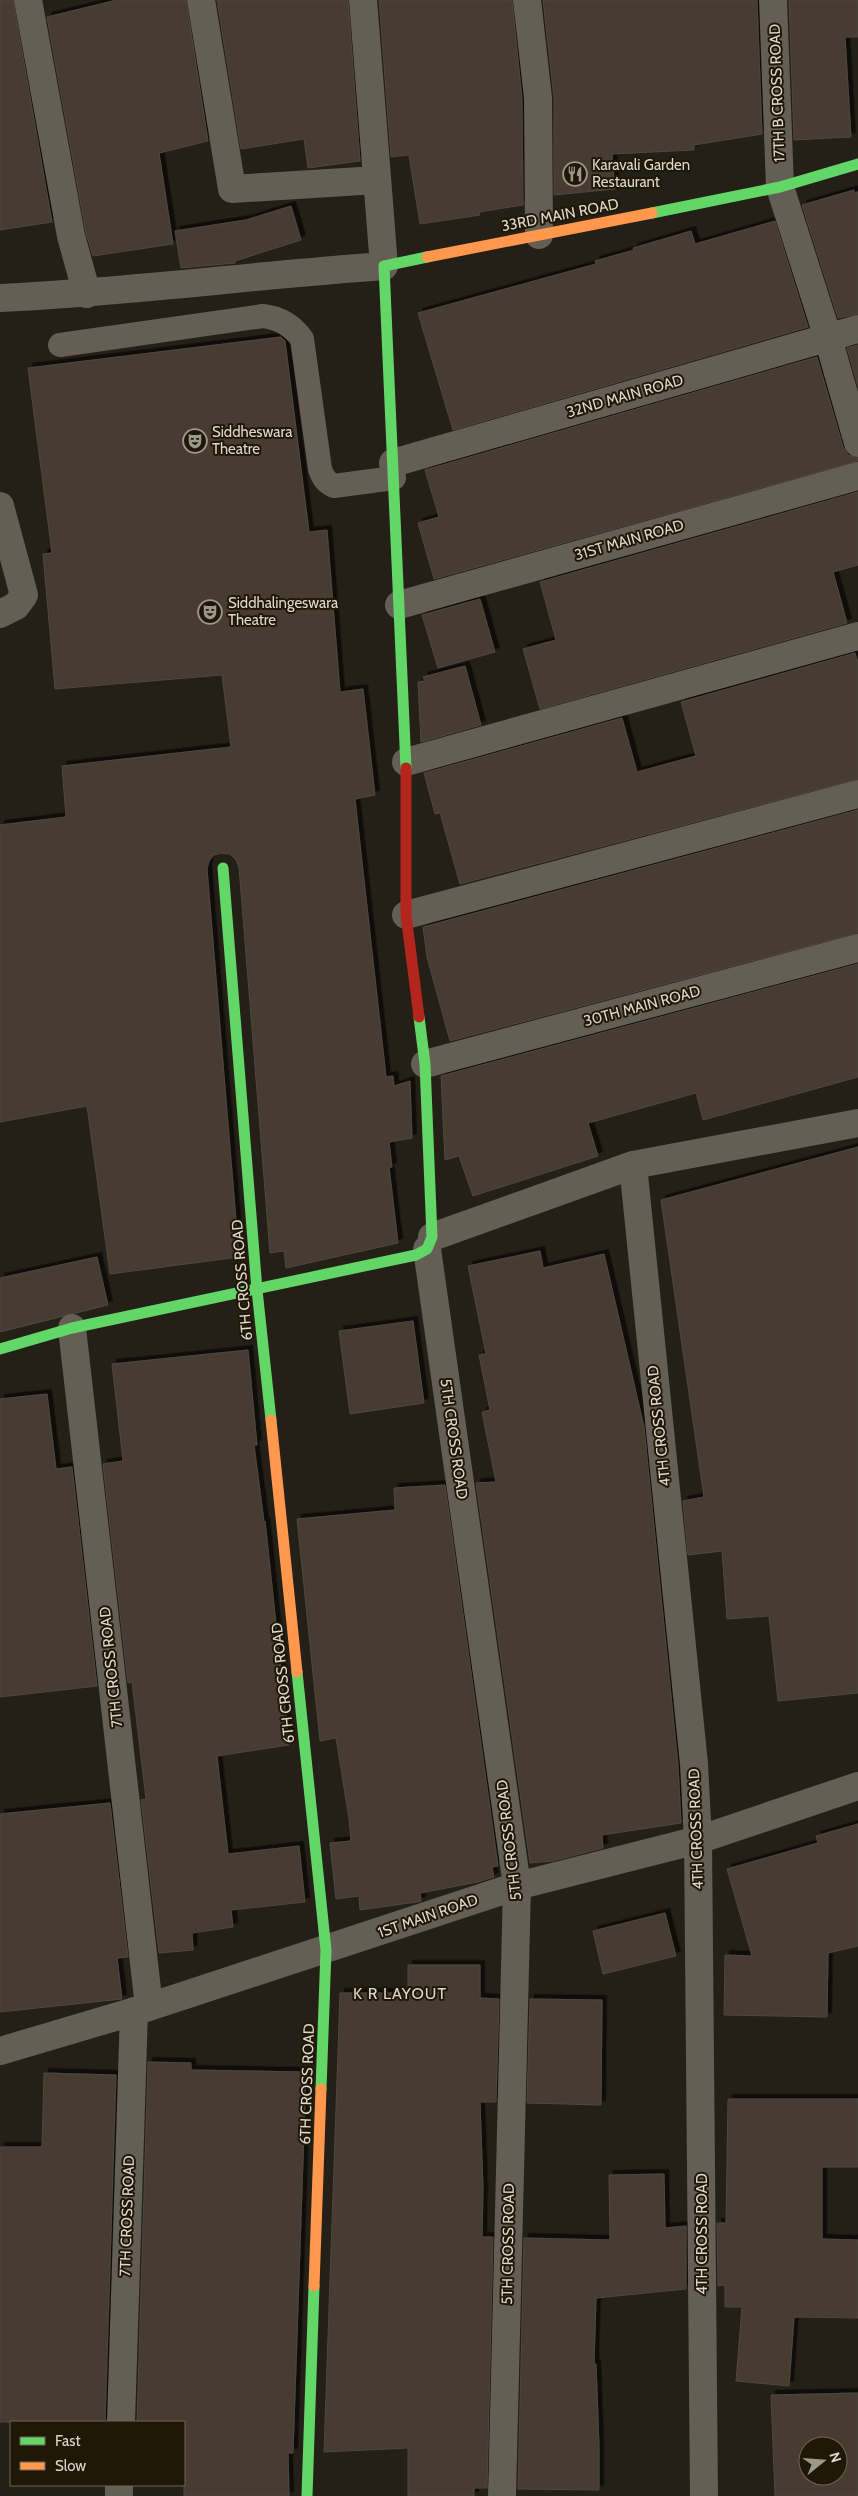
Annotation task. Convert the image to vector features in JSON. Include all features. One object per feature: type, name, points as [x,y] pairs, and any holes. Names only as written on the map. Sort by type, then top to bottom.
[{"type":"street","points":[[28,0],[71,236],[87,294]]},
{"type":"street","points":[[201,0],[232,189],[377,180]]},
{"type":"street","points":[[363,0],[384,266],[406,762],[406,915],[426,1064],[430,1243]]},
{"type":"street","points":[[527,0],[538,98],[540,235]]},
{"type":"street","name":"17TH B CROSS ROAD","points":[[773,0],[780,186],[828,338],[858,443]]},
{"type":"street","name":"33RD MAIN ROAD","points":[[384,266],[780,186],[858,164]]},
{"type":"street","points":[[0,298],[87,294],[271,274],[384,266]]},
{"type":"street","name":"32ND MAIN ROAD","points":[[393,470],[858,329]]},
{"type":"street","name":"31ST MAIN ROAD","points":[[399,604],[858,476]]},
{"type":"street","points":[[0,506],[24,595],[16,606],[0,614]]},
{"type":"street","points":[[406,762],[858,636]]},
{"type":"street","points":[[406,915],[858,794]]},
{"type":"street","name":"6TH CROSS ROAD","points":[[223,868],[257,1290],[326,1950],[307,2496]]},
{"type":"street","name":"30TH MAIN ROAD","points":[[426,1064],[858,948]]},
{"type":"street","points":[[0,1349],[72,1328],[416,1255],[430,1243],[633,1164],[858,1123]]},
{"type":"street","name":"4TH CROSS ROAD","points":[[633,1164],[694,1764],[698,1840],[704,2496]]},
{"type":"street","name":"5TH CROSS ROAD","points":[[430,1243],[517,1886],[502,2496]]},
{"type":"street","name":"7TH CROSS ROAD","points":[[72,1328],[141,2009],[121,2421]]},
{"type":"street","name":"1ST MAIN ROAD","points":[[0,2051],[141,2009],[326,1950],[517,1886],[698,1840],[858,1786]]},
{"type":"lane","points":[[60,345],[263,316],[281,320],[292,327],[302,339],[320,469],[323,478],[327,483],[334,486],[393,470]]},
{"type":"building","points":[[0,0],[13,0],[52,222],[0,230]]},
{"type":"building","points":[[117,0],[186,0],[208,141],[159,153],[173,244],[93,256],[86,233],[47,17]]},
{"type":"building","points":[[217,0],[348,0],[360,161],[308,168],[304,139],[241,149]]},
{"type":"building","points":[[379,0],[512,0],[522,99],[523,205],[479,212],[480,215],[420,224],[409,155],[391,157]]},
{"type":"building","points":[[543,0],[757,0],[762,134],[694,145],[694,150],[612,154],[615,189],[554,195],[554,98]]},
{"type":"building","points":[[789,0],[858,0],[858,37],[845,37],[851,137],[794,140]]},
{"type":"building","points":[[854,190],[854,193],[858,192],[858,314],[838,318],[802,205]]},
{"type":"building","points":[[291,206],[301,240],[235,261],[235,263],[181,268],[175,231],[246,220]]},
{"type":"building","points":[[775,221],[808,327],[453,430],[418,313],[596,264],[595,261],[691,231],[695,244]]},
{"type":"building","points":[[281,337],[285,341],[309,532],[327,530],[340,692],[363,689],[375,795],[355,799],[386,1077],[393,1076],[394,1086],[410,1081],[412,1138],[389,1142],[392,1167],[389,1167],[398,1243],[286,1268],[284,1251],[270,1253],[239,867],[236,860],[230,854],[221,853],[214,855],[209,861],[207,869],[239,1257],[110,1274],[87,1106],[0,1122],[0,825],[66,817],[62,766],[231,747],[222,675],[55,689],[43,554],[52,553],[28,368]]},
{"type":"building","points":[[858,345],[858,386],[847,348]]},
{"type":"building","points":[[817,357],[843,447],[848,455],[858,458],[858,461],[434,579],[418,523],[439,517],[425,470]]},
{"type":"building","points":[[858,492],[858,565],[833,572],[847,623],[540,709],[523,649],[556,640],[540,582]]},
{"type":"building","points":[[480,599],[495,652],[438,668],[422,615]]},
{"type":"building","points":[[855,653],[858,663],[858,779],[460,884],[440,813],[435,814],[424,773],[622,718],[637,772],[696,756],[681,702]]},
{"type":"building","points":[[465,666],[481,725],[421,742],[418,682],[425,681],[423,677]]},
{"type":"building","points":[[858,810],[858,933],[450,1041],[427,957],[423,927]]},
{"type":"building","points":[[858,964],[858,1077],[703,1120],[696,1093],[588,1123],[598,1156],[473,1196],[459,1156],[445,1160],[441,1076]]},
{"type":"building","points":[[858,1147],[858,1693],[778,1701],[769,1616],[727,1619],[722,1551],[688,1555],[683,1501],[704,1497],[661,1200]]},
{"type":"building","points":[[540,1251],[543,1268],[604,1254],[644,1427],[678,1765],[681,1823],[602,1835],[603,1848],[553,1861],[530,1863],[476,1483],[496,1482],[482,1412],[490,1410],[479,1355],[486,1354],[468,1266]]},
{"type":"building","points":[[97,1257],[108,1305],[0,1332],[0,1278]]},
{"type":"building","points":[[413,1321],[424,1403],[350,1414],[339,1331]]},
{"type":"building","points":[[248,1350],[257,1445],[254,1445],[265,1521],[289,1745],[217,1756],[228,1854],[299,1846],[305,1902],[231,1910],[233,1927],[192,1933],[193,1950],[159,1953],[141,1800],[146,1799],[132,1682],[128,1683],[103,1464],[123,1461],[112,1364]]},
{"type":"building","points":[[47,1394],[56,1469],[72,1467],[97,1686],[0,1697],[0,1399]]},
{"type":"building","points":[[445,1485],[498,1866],[492,1867],[494,1877],[478,1882],[420,1893],[421,1901],[360,1910],[359,1896],[336,1899],[330,1843],[351,1841],[349,1819],[336,1738],[320,1741],[297,1519],[395,1510],[394,1488]]},
{"type":"building","points":[[110,1803],[128,1957],[117,1958],[122,1999],[0,2012],[0,1814]]},
{"type":"building","points":[[858,1824],[858,1946],[828,1953],[827,2017],[724,2015],[725,1955],[752,1956],[727,1869],[818,1843],[816,1836]]},
{"type":"building","points":[[665,1913],[676,1956],[603,1974],[593,1931]]},
{"type":"building","points":[[408,1965],[480,1965],[480,1998],[499,1999],[496,2102],[480,2102],[483,2189],[482,2237],[493,2237],[487,2488],[474,2488],[474,2496],[408,2496],[408,2448],[324,2452],[340,1993],[408,1993]]},
{"type":"building","points":[[530,1999],[602,2000],[601,2105],[527,2103]]},
{"type":"building","points":[[148,2062],[191,2063],[191,2070],[306,2072],[293,2453],[288,2453],[289,2496],[184,2496],[185,2421],[137,2421]]},
{"type":"building","points":[[44,2073],[116,2075],[105,2421],[0,2422],[0,2147],[42,2147]]},
{"type":"building","points":[[728,2099],[858,2099],[858,2167],[822,2167],[822,2239],[858,2240],[858,2318],[794,2317],[789,2386],[736,2381],[742,2307],[725,2307],[725,2285],[718,2286],[717,2223],[726,2223]]},
{"type":"building","points":[[664,2174],[665,2228],[686,2226],[686,2289],[596,2298],[594,2364],[596,2364],[599,2490],[518,2489],[524,2238],[610,2240],[609,2175]]},
{"type":"building","points":[[858,2393],[858,2496],[775,2496],[771,2395]]},
{"type":"traffic: fast","points":[[652,213],[780,187],[858,164]]},
{"type":"traffic: fast","points":[[406,768],[384,266],[427,257]]},
{"type":"traffic: fast","points":[[223,868],[257,1290],[271,1420]]},
{"type":"traffic: fast","points":[[0,1349],[72,1328],[416,1255],[427,1249],[432,1237],[425,1064],[419,1017]]},
{"type":"traffic: fast","points":[[297,1672],[326,1950],[321,2089]]},
{"type":"traffic: fast","points":[[307,2496],[314,2286]]},
{"type":"traffic: slow","points":[[427,257],[652,213]]},
{"type":"traffic: slow","points":[[271,1420],[297,1672]]},
{"type":"traffic: slow","points":[[314,2286],[321,2089]]},
{"type":"traffic: jam","points":[[406,768],[406,915],[419,1017]]},
{"type":"place","name":"Karavali Garden Restaurant","points":[[575,174]]},
{"type":"place","name":"Siddheswara Theatre","points":[[195,441]]},
{"type":"place","name":"Siddhalingeswara Theatre","points":[[210,612]]},
{"type":"district","name":"K R LAYOUT","points":[[400,1993]]}]
